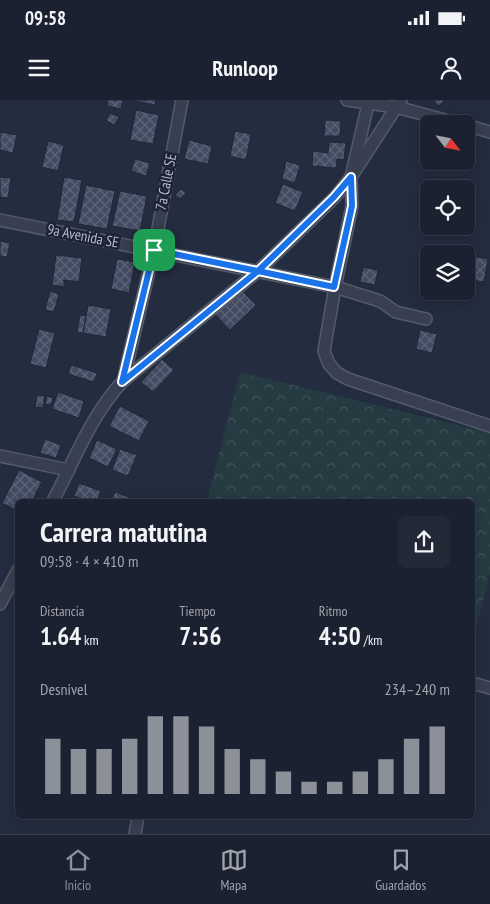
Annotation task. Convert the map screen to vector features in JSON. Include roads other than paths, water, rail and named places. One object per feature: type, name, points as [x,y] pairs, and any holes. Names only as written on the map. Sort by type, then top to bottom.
[{"type":"street","name":"7a Calle SE","points":[[122,382],[154,250],[182,100]]},
{"type":"street","points":[[347,100],[399,104],[433,115]]},
{"type":"street","points":[[368,102],[351,177],[352,206],[334,287],[324,351],[328,364],[337,373],[348,379],[490,426]]},
{"type":"street","points":[[54,499],[108,397],[122,382],[258,271],[334,197],[351,177],[399,104]]},
{"type":"street","points":[[475,128],[490,132]]},
{"type":"street","name":"9a Avenida SE","points":[[0,220],[334,287],[380,301],[396,312],[426,319]]},
{"type":"street","points":[[0,456],[69,470]]},
{"type":"street","points":[[0,604],[15,576]]},
{"type":"street","points":[[475,684],[490,688]]},
{"type":"street","points":[[135,834],[138,819]]}]
